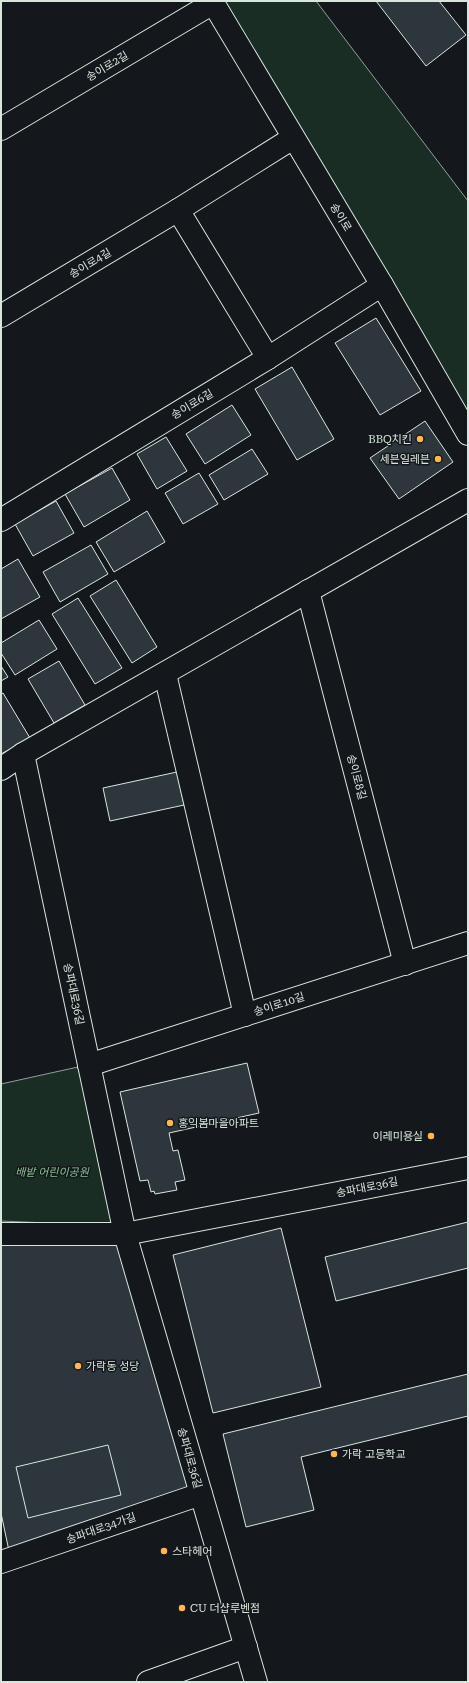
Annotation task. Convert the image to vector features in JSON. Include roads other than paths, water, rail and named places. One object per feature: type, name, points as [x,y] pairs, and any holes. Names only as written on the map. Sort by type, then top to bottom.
[{"type":"street","name":"송이로2길","points":[[1,129],[213,2]]},
{"type":"street","name":"송이로","points":[[213,2],[382,285],[468,434]]},
{"type":"street","name":"송이로4길","points":[[1,316],[178,210],[293,138]]},
{"type":"street","points":[[178,210],[268,358]]},
{"type":"street","name":"송이로6길","points":[[1,520],[268,358],[382,285]]},
{"type":"street","points":[[1,769],[23,754],[468,500]]},
{"type":"street","name":"송이로8길","points":[[308,591],[405,964]]},
{"type":"street","points":[[165,674],[245,1015]]},
{"type":"street","name":"송파대로36길","points":[[23,754],[125,1234],[256,1682]]},
{"type":"street","name":"송이로10길","points":[[89,1065],[468,944]]},
{"type":"street","name":"송파대로36길","points":[[1,1234],[125,1234],[468,1168]]},
{"type":"street","name":"송파대로34가길","points":[[1,1562],[201,1494]]},
{"type":"street","points":[[148,1682],[246,1647]]},
{"type":"place","name":"BBQ치킨","points":[[420,439]]},
{"type":"place","name":"세븐일레븐","points":[[438,459]]},
{"type":"place","name":"홍익봄마을아파트","points":[[170,1123]]},
{"type":"place","name":"이레미용실","points":[[431,1136]]},
{"type":"place","name":"가락동 성당","points":[[78,1366]]},
{"type":"place","name":"가락 고등학교","points":[[334,1454]]},
{"type":"place","name":"스타헤어","points":[[164,1551]]},
{"type":"place","name":"CU 더샵루벤점","points":[[182,1608]]},
{"type":"park label","name":"배밭 어린이공원","points":[[52,1172]]}]
